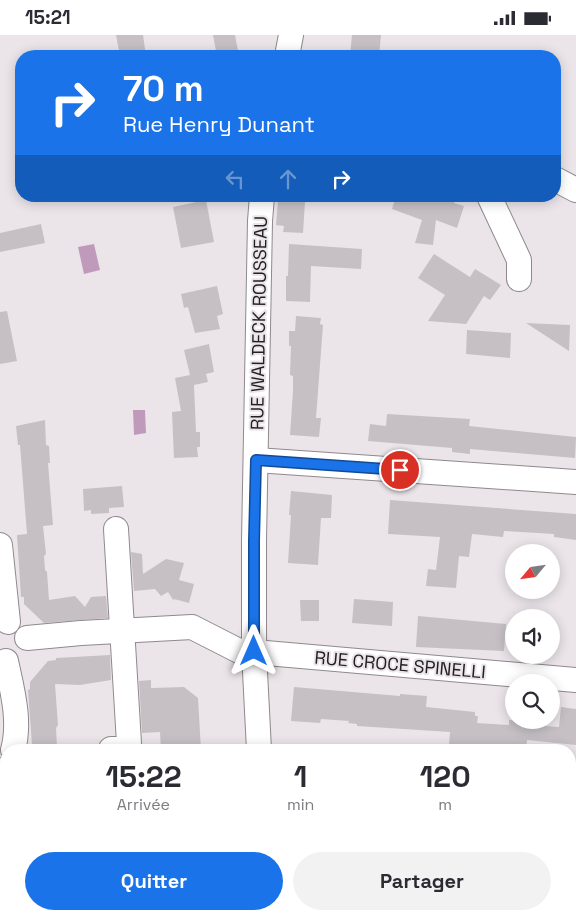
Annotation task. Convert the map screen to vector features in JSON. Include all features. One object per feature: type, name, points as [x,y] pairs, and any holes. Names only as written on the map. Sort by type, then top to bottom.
[{"type":"street","points":[[287,50],[291,35]]},
{"type":"street","points":[[561,182],[576,190]]},
{"type":"street","name":"RUE WALDECK ROUSSEAU","points":[[259,744],[254,651],[254,541],[262,202]]},
{"type":"street","points":[[492,202],[520,260],[520,279]]},
{"type":"street","points":[[256,460],[576,482]]},
{"type":"street","points":[[116,529],[128,744]]},
{"type":"street","points":[[0,545],[4,623],[20,627],[25,631],[27,638],[26,649],[18,659],[3,660],[14,698],[15,744]]},
{"type":"street","name":"RUE CROCE SPINELLI","points":[[27,638],[192,627],[241,652],[254,651],[576,680]]},
{"type":"shaded area","points":[[94,244],[100,270],[84,274],[78,247]]},
{"type":"shaded area","points":[[133,410],[145,410],[146,433],[134,435]]},
{"type":"building","points":[[116,35],[143,35],[145,50],[119,50]]},
{"type":"building","points":[[213,35],[235,35],[238,50],[216,50]]},
{"type":"building","points":[[352,35],[381,35],[380,50],[351,50]]},
{"type":"building","points":[[206,202],[214,242],[181,248],[173,207]]},
{"type":"building","points":[[278,202],[305,202],[303,233],[283,232],[284,226],[276,225]]},
{"type":"building","points":[[394,202],[454,202],[464,206],[457,228],[436,220],[433,245],[415,243],[422,220],[392,209]]},
{"type":"building","points":[[41,224],[45,243],[0,252],[0,233]]},
{"type":"building","points":[[289,244],[362,249],[361,269],[311,266],[310,302],[286,301]]},
{"type":"building","points":[[434,254],[470,277],[475,269],[501,285],[490,300],[484,296],[466,324],[428,321],[445,295],[418,278]]},
{"type":"building","points":[[217,286],[223,314],[217,316],[220,329],[195,333],[188,307],[184,308],[181,294]]},
{"type":"building","points":[[7,311],[17,361],[0,364],[0,312]]},
{"type":"building","points":[[296,316],[321,318],[320,324],[323,325],[316,418],[321,418],[319,437],[290,435],[293,376],[290,375],[291,346],[289,346],[289,331],[295,331]]},
{"type":"building","points":[[526,323],[570,325],[569,351]]},
{"type":"building","points":[[467,330],[511,333],[510,358],[466,354]]},
{"type":"building","points":[[209,344],[214,372],[206,374],[208,382],[194,385],[196,432],[200,432],[200,447],[197,447],[198,457],[174,458],[172,412],[181,411],[175,378],[190,375],[184,350]]},
{"type":"building","points":[[387,414],[470,419],[469,426],[576,437],[575,458],[470,449],[470,454],[452,452],[452,448],[368,441],[370,424],[386,426]]},
{"type":"building","points":[[45,420],[46,445],[49,446],[50,463],[48,463],[53,525],[43,526],[46,554],[44,556],[45,570],[47,572],[49,600],[75,596],[85,607],[91,597],[106,596],[108,618],[44,623],[24,604],[24,597],[21,597],[17,535],[27,534],[20,445],[18,445],[16,426]]},
{"type":"building","points":[[122,486],[124,507],[109,508],[109,513],[91,514],[91,510],[84,511],[83,489]]},
{"type":"building","points":[[291,491],[332,495],[331,518],[321,518],[318,565],[288,563]]},
{"type":"building","points":[[390,500],[576,514],[576,540],[554,537],[554,534],[504,531],[503,537],[472,534],[469,557],[459,556],[456,588],[426,586],[428,569],[436,570],[440,537],[388,534]]},
{"type":"building","points":[[131,552],[142,554],[143,574],[166,559],[184,563],[179,580],[194,584],[189,603],[174,599],[174,601],[168,592],[161,596],[155,589],[134,591]]},
{"type":"building","points":[[354,599],[393,602],[392,626],[352,623]]},
{"type":"building","points":[[300,600],[319,600],[319,621],[301,621]]},
{"type":"building","points":[[418,616],[505,624],[504,651],[416,647]]},
{"type":"building","points":[[110,655],[111,680],[80,685],[55,684],[58,725],[56,728],[57,744],[32,744],[28,690],[30,689],[30,682],[48,661],[56,660],[56,658]]},
{"type":"building","points":[[151,680],[151,688],[184,687],[198,698],[201,744],[161,744],[160,732],[142,733],[139,681]]},
{"type":"building","points":[[294,687],[400,696],[400,694],[427,696],[426,707],[475,712],[475,716],[478,716],[477,723],[505,725],[505,729],[560,729],[561,707],[576,709],[576,744],[527,740],[527,744],[449,744],[450,732],[357,726],[357,724],[348,723],[349,721],[321,719],[320,723],[291,721]]},
{"type":"route","points":[[254,651],[256,460],[400,470]]}]
